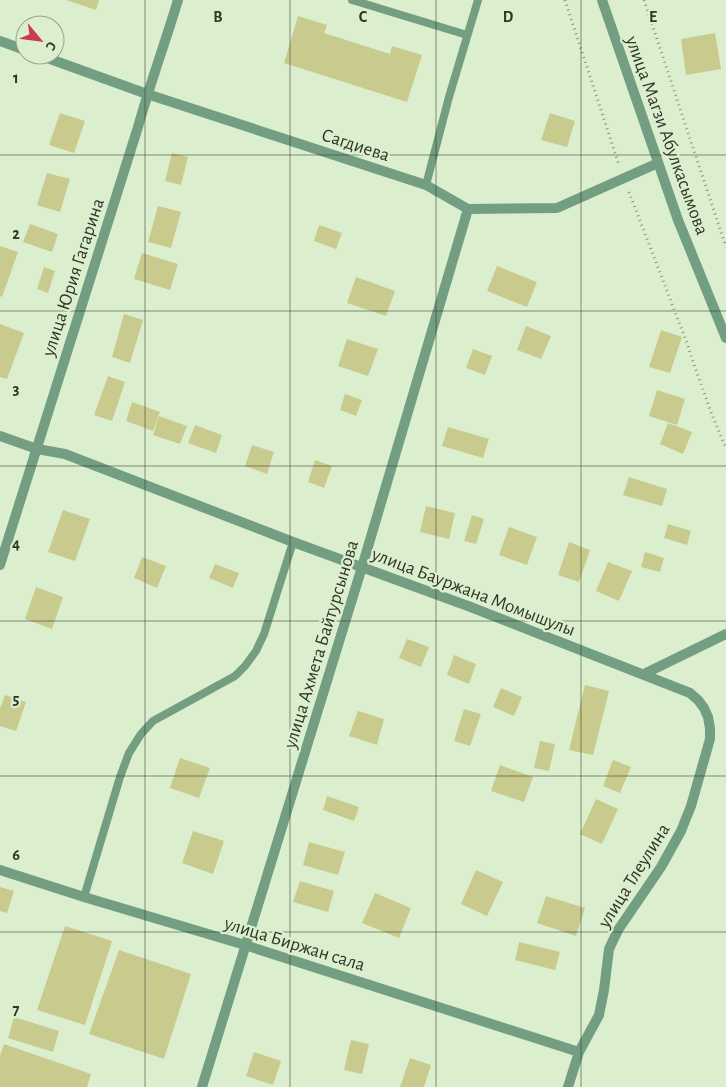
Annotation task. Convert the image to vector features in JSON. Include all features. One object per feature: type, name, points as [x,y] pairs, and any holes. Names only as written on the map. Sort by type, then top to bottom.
[{"type":"street","name":"улица Юрия Гагарина","points":[[0,565],[178,0]]},
{"type":"street","name":"улица Магзи Абулкасымова","points":[[602,0],[678,220],[726,338]]},
{"type":"street","points":[[0,41],[15,46]]},
{"type":"street","name":"Сагдиева","points":[[65,64],[147,94],[426,185],[468,209]]},
{"type":"street","points":[[468,209],[557,208],[658,163]]},
{"type":"street","name":"улица Ахмета Байтурсынова","points":[[202,1087],[362,567],[468,209]]},
{"type":"street","name":"улица Бауржана Момышулы","points":[[0,436],[37,449],[65,454],[644,674],[690,693],[704,708]]},
{"type":"street","points":[[644,674],[726,634]]},
{"type":"street","name":"улица Тлеулина","points":[[568,1087],[580,1052],[599,1015],[604,990],[608,949],[618,930],[661,867],[692,806],[710,739],[710,728],[704,708]]},
{"type":"street","name":"улица Биржан сала","points":[[0,870],[245,945],[580,1052]]},
{"type":"lane","points":[[352,0],[468,34]]},
{"type":"lane","points":[[426,185],[449,97],[478,0]]},
{"type":"lane","points":[[84,897],[129,753],[141,734],[153,721],[235,676],[246,666],[264,634],[293,542]]},
{"type":"path","points":[[565,0],[624,179],[726,448]]},
{"type":"path","points":[[644,0],[726,247]]},
{"type":"building","points":[[66,0],[99,0],[96,10]]},
{"type":"building","points":[[298,16],[327,25],[324,33],[390,54],[392,46],[422,55],[407,102],[284,63]]},
{"type":"building","points":[[715,33],[721,69],[686,75],[681,39]]},
{"type":"building","points":[[60,113],[85,121],[74,153],[49,145]]},
{"type":"building","points":[[550,113],[575,121],[567,147],[541,140]]},
{"type":"building","points":[[172,153],[188,157],[181,185],[165,181]]},
{"type":"building","points":[[47,173],[70,179],[60,212],[37,205]]},
{"type":"building","points":[[158,206],[181,212],[171,248],[148,242]]},
{"type":"building","points":[[30,224],[58,234],[52,252],[23,242]]},
{"type":"building","points":[[319,225],[342,233],[336,249],[314,241]]},
{"type":"building","points":[[0,246],[18,252],[2,297],[0,296]]},
{"type":"building","points":[[142,253],[178,264],[170,290],[134,279]]},
{"type":"building","points":[[497,266],[537,282],[527,307],[487,291]]},
{"type":"building","points":[[44,267],[55,271],[48,293],[37,289]]},
{"type":"building","points":[[356,277],[395,291],[386,316],[347,303]]},
{"type":"building","points":[[124,314],[143,320],[130,363],[112,357]]},
{"type":"building","points":[[0,324],[24,333],[7,379],[0,377]]},
{"type":"building","points":[[526,326],[551,336],[541,359],[517,350]]},
{"type":"building","points":[[661,330],[682,337],[670,373],[649,367]]},
{"type":"building","points":[[347,339],[378,349],[368,376],[338,366]]},
{"type":"building","points":[[473,349],[492,356],[485,375],[466,368]]},
{"type":"building","points":[[108,376],[125,382],[112,421],[94,415]]},
{"type":"building","points":[[657,390],[685,399],[677,425],[649,416]]},
{"type":"building","points":[[345,394],[362,400],[356,416],[340,410]]},
{"type":"building","points":[[132,402],[160,412],[153,431],[126,421]]},
{"type":"building","points":[[159,416],[187,426],[180,444],[153,435]]},
{"type":"building","points":[[668,423],[692,432],[683,454],[660,444]]},
{"type":"building","points":[[195,425],[222,435],[216,453],[188,443]]},
{"type":"building","points":[[448,427],[489,439],[483,458],[442,446]]},
{"type":"building","points":[[252,445],[274,452],[267,474],[245,466]]},
{"type":"building","points":[[315,460],[332,466],[324,488],[308,482]]},
{"type":"building","points":[[629,477],[667,489],[662,506],[623,495]]},
{"type":"building","points":[[426,506],[455,513],[449,539],[420,532]]},
{"type":"building","points":[[63,510],[90,519],[75,561],[48,552]]},
{"type":"building","points":[[472,515],[484,519],[476,544],[464,541]]},
{"type":"building","points":[[668,524],[691,531],[687,545],[664,538]]},
{"type":"building","points":[[509,527],[537,537],[527,565],[499,555]]},
{"type":"building","points":[[569,542],[590,550],[579,582],[558,575]]},
{"type":"building","points":[[645,552],[664,558],[660,572],[641,567]]},
{"type":"building","points":[[142,557],[166,566],[157,588],[134,578]]},
{"type":"building","points":[[608,562],[632,571],[619,601],[596,591]]},
{"type":"building","points":[[215,564],[239,573],[233,588],[209,578]]},
{"type":"building","points":[[36,587],[63,597],[52,629],[25,619]]},
{"type":"building","points":[[407,639],[429,647],[421,667],[399,658]]},
{"type":"building","points":[[454,655],[476,664],[469,684],[447,675]]},
{"type":"building","points":[[585,685],[609,691],[593,755],[569,750]]},
{"type":"building","points":[[501,688],[522,697],[514,716],[493,707]]},
{"type":"building","points":[[5,695],[26,702],[16,731],[0,726],[0,708]]},
{"type":"building","points":[[464,709],[481,714],[470,746],[454,741]]},
{"type":"building","points":[[358,711],[384,719],[377,745],[349,736]]},
{"type":"building","points":[[540,741],[555,744],[549,771],[534,768]]},
{"type":"building","points":[[180,758],[210,768],[199,798],[170,788]]},
{"type":"building","points":[[613,760],[631,767],[620,793],[603,786]]},
{"type":"building","points":[[500,765],[533,777],[524,802],[491,791]]},
{"type":"building","points":[[327,796],[359,807],[354,821],[323,810]]},
{"type":"building","points":[[596,799],[618,809],[602,844],[580,834]]},
{"type":"building","points":[[193,831],[224,841],[213,874],[182,863]]},
{"type":"building","points":[[309,842],[345,852],[338,875],[303,865]]},
{"type":"building","points":[[476,870],[503,882],[487,916],[461,904]]},
{"type":"building","points":[[300,881],[334,891],[328,912],[293,902]]},
{"type":"building","points":[[0,887],[14,891],[7,913],[0,911]]},
{"type":"building","points":[[375,893],[411,908],[399,938],[362,923]]},
{"type":"building","points":[[546,896],[585,908],[576,936],[537,923]]},
{"type":"building","points":[[65,926],[112,941],[85,1025],[37,1010]]},
{"type":"building","points":[[519,942],[560,952],[555,970],[515,960]]},
{"type":"building","points":[[119,950],[191,974],[164,1059],[89,1034]]},
{"type":"building","points":[[14,1017],[59,1031],[53,1052],[8,1038]]},
{"type":"building","points":[[351,1040],[369,1044],[362,1074],[344,1070]]},
{"type":"building","points":[[4,1044],[91,1074],[87,1087],[0,1087],[0,1056]]},
{"type":"building","points":[[254,1052],[281,1061],[273,1085],[246,1076]]},
{"type":"building","points":[[410,1058],[431,1065],[424,1087],[400,1087]]}]
